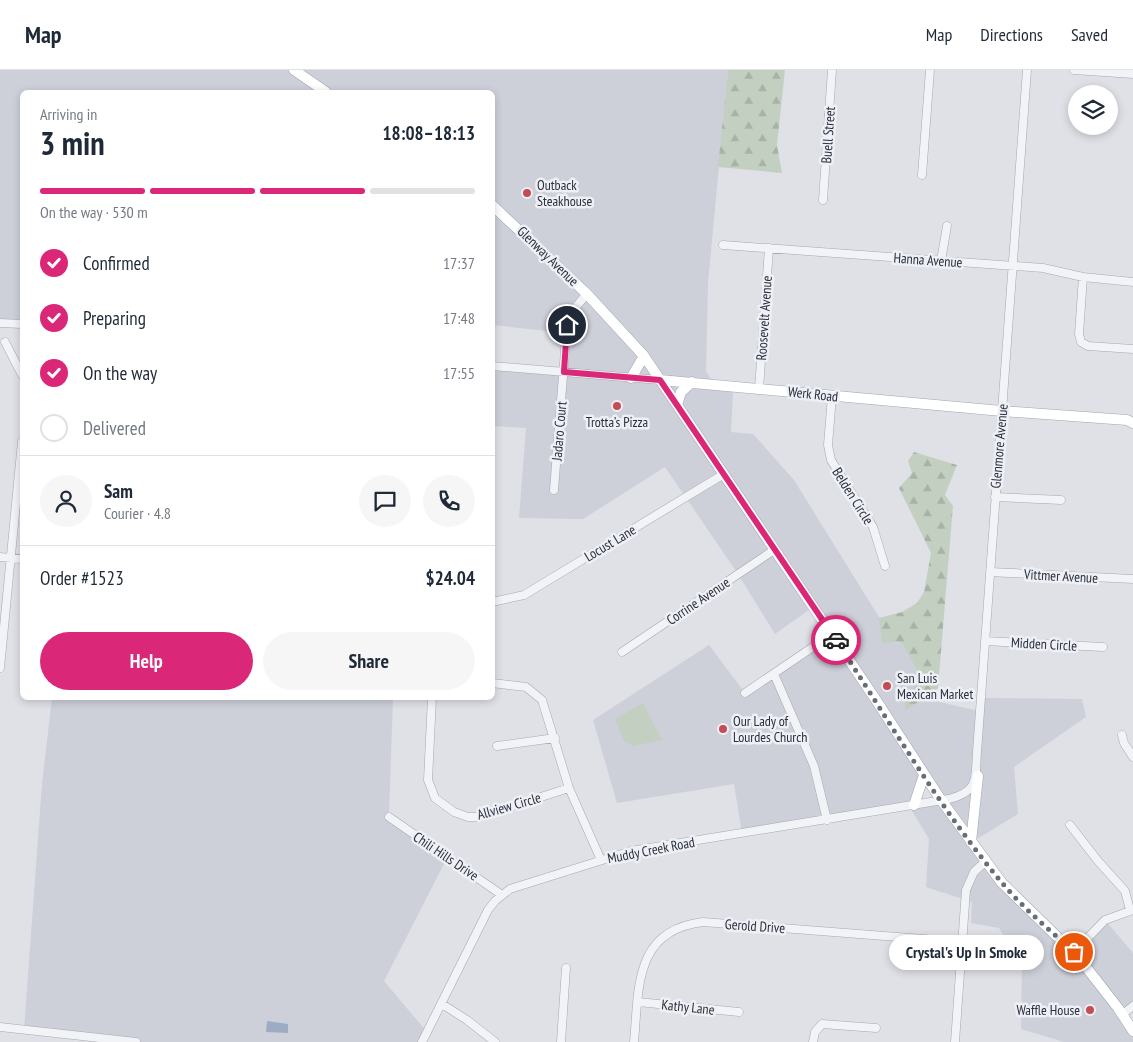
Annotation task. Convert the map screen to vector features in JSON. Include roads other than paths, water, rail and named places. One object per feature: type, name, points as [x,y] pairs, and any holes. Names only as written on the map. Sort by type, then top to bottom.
[{"type":"main road","points":[[294,70],[323,90]]},
{"type":"main road","name":"Glenway Avenue","points":[[495,208],[587,294],[644,356],[832,634],[924,775],[971,842],[1020,903],[1074,952],[1123,1014],[1133,1031]]},
{"type":"main road","points":[[631,378],[644,356]]},
{"type":"main road","name":"Werk Road","points":[[660,380],[1131,421]]},
{"type":"main road","points":[[677,405],[681,392],[692,382]]},
{"type":"main road","points":[[914,805],[924,775]]},
{"type":"main road","points":[[971,842],[978,776]]},
{"type":"street","name":"Buell Street","points":[[823,200],[832,70]]},
{"type":"street","points":[[922,175],[930,70]]},
{"type":"street","name":"Glenmore Avenue","points":[[978,776],[976,762],[1027,70]]},
{"type":"street","points":[[1074,70],[1133,74]]},
{"type":"street","points":[[941,261],[946,226]]},
{"type":"street","name":"Hanna Avenue","points":[[723,244],[1043,268],[1083,277],[1133,282]]},
{"type":"street","name":"Roosevelt Avenue","points":[[759,388],[769,248]]},
{"type":"street","points":[[1083,277],[1079,334],[1081,342],[1088,346],[1133,349]]},
{"type":"street","name":"Jadaro Court","points":[[554,490],[568,320],[572,310],[587,294]]},
{"type":"street","points":[[0,323],[20,324]]},
{"type":"street","points":[[5,342],[20,371]]},
{"type":"street","name":"Werk Road","points":[[495,366],[660,380]]},
{"type":"street","name":"Belden Circle","points":[[832,396],[828,445],[831,460],[873,527],[885,566]]},
{"type":"street","points":[[0,668],[20,465]]},
{"type":"street","name":"Locust Lane","points":[[495,601],[524,595],[724,474]]},
{"type":"street","points":[[995,497],[1061,500]]},
{"type":"street","name":"Corrine Avenue","points":[[622,652],[774,550]]},
{"type":"street","points":[[0,557],[20,559]]},
{"type":"street","name":"Vittmer Avenue","points":[[990,572],[1133,579]]},
{"type":"street","points":[[745,694],[832,634]]},
{"type":"street","name":"Midden Circle","points":[[985,641],[1103,648]]},
{"type":"street","points":[[774,674],[814,766],[827,820]]},
{"type":"street","points":[[495,683],[521,686],[538,694],[546,708],[570,788],[601,860]]},
{"type":"street","name":"Allview Circle","points":[[432,700],[428,780],[432,793],[444,806],[461,816],[478,817],[570,788]]},
{"type":"street","points":[[1122,736],[1133,757]]},
{"type":"street","points":[[496,746],[555,738]]},
{"type":"street","points":[[941,800],[962,794],[978,776]]},
{"type":"street","name":"Muddy Creek Road","points":[[422,1042],[488,910],[502,895],[519,885],[631,851],[941,800]]},
{"type":"street","name":"Chili Hills Drive","points":[[390,817],[502,895]]},
{"type":"street","points":[[1070,824],[1098,861],[1126,891],[1132,910],[1105,920],[1074,952]]},
{"type":"street","points":[[955,1042],[962,942],[969,882],[974,872],[986,861]]},
{"type":"street","name":"Gerold Drive","points":[[634,1042],[640,974],[648,954],[667,934],[692,924],[803,929],[962,942]]},
{"type":"street","points":[[561,1042],[566,968]]},
{"type":"street","name":"Kathy Lane","points":[[638,1002],[739,1012]]},
{"type":"street","points":[[442,1004],[467,1020],[495,1042]]},
{"type":"street","points":[[1123,1014],[1133,1006]]},
{"type":"street","points":[[813,1042],[815,1032],[822,1024],[876,1028]]},
{"type":"street","points":[[0,1027],[130,1042]]},
{"type":"water","points":[[267,1021],[288,1024],[288,1033],[266,1032]]},
{"type":"place","name":"Outback Steakhouse","points":[[527,193]]},
{"type":"place","name":"Trotta’s Pizza","points":[[617,406]]},
{"type":"place","name":"San Luis Mexican Market","points":[[887,686]]},
{"type":"place","name":"Our Lady of Lourdes Church","points":[[723,729]]},
{"type":"place","name":"Crystal's Up In Smoke","points":[[1074,952]]},
{"type":"place","name":"Waffle House","points":[[1090,1010]]}]
